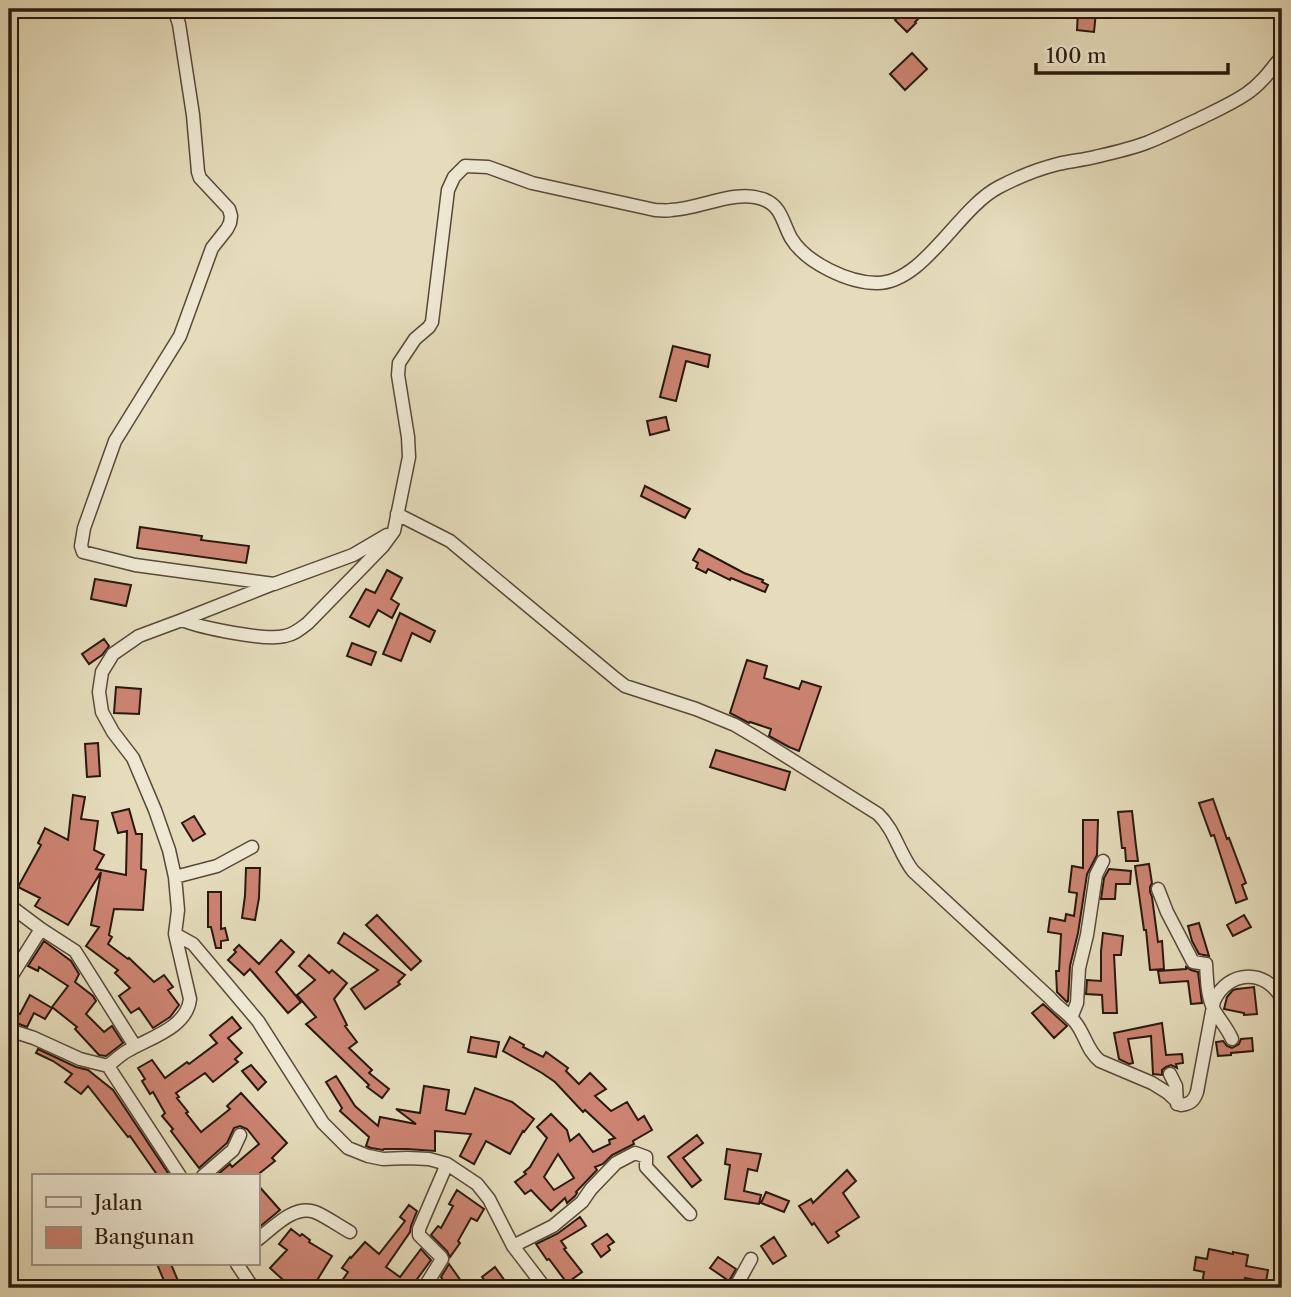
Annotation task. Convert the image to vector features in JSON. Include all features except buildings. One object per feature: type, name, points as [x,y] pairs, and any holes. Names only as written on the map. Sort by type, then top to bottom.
[{"type":"street","points":[[174,9],[179,24],[193,115],[198,172],[229,209],[230,223],[212,247],[180,336],[115,441],[84,528],[81,546],[83,552],[91,555],[135,565],[274,584]]},
{"type":"street","points":[[182,621],[263,637],[282,637],[295,633],[383,546],[394,531],[409,457],[398,375],[399,363],[415,339],[432,322],[448,190],[454,177],[465,166],[488,167],[532,183],[656,210],[673,210],[741,196],[756,197],[778,209],[791,238],[803,252],[832,271],[852,280],[877,283],[894,281],[906,275],[925,258],[989,192],[1016,178],[1059,164],[1145,144],[1247,94],[1265,78],[1282,56]]},
{"type":"street","points":[[397,514],[456,546],[625,686],[735,725],[878,814],[890,829],[913,870],[1071,1018],[1093,1056],[1152,1083],[1168,1093],[1177,1104],[1188,1104],[1197,1092],[1218,991],[1231,981],[1255,976],[1268,981],[1282,999]]},
{"type":"street","points":[[108,1066],[127,1051],[171,1026],[189,1009],[190,999],[175,934],[178,910],[169,850],[133,758],[102,712],[99,692],[102,672],[113,654],[139,636],[353,555],[394,531]]},
{"type":"street","points":[[175,877],[217,866],[252,848]]},
{"type":"street","points":[[1071,1018],[1077,1003],[1079,968],[1096,875],[1103,860]]},
{"type":"street","points":[[1158,889],[1193,962],[1206,964],[1213,1007],[1232,1040]]},
{"type":"street","points":[[9,905],[75,951],[135,1046]]},
{"type":"street","points":[[9,980],[41,929]]},
{"type":"street","points":[[175,934],[193,944],[258,1021],[323,1123],[348,1148],[383,1159],[429,1159],[447,1164],[477,1184],[489,1199],[513,1245],[545,1288]]},
{"type":"street","points":[[9,1030],[80,1059],[108,1066],[179,1174]]},
{"type":"street","points":[[1170,1074],[1176,1086],[1177,1104]]},
{"type":"street","points":[[205,1174],[233,1150],[240,1135]]},
{"type":"street","points":[[513,1245],[552,1226],[582,1202],[616,1163],[635,1153],[646,1157],[646,1167],[690,1214]]},
{"type":"street","points":[[424,1288],[442,1259],[419,1234],[419,1229],[447,1164]]},
{"type":"street","points":[[259,1238],[290,1215],[306,1210],[350,1232]]},
{"type":"street","points":[[735,1288],[751,1259]]},
{"type":"street","points":[[238,1266],[253,1288]]}]
